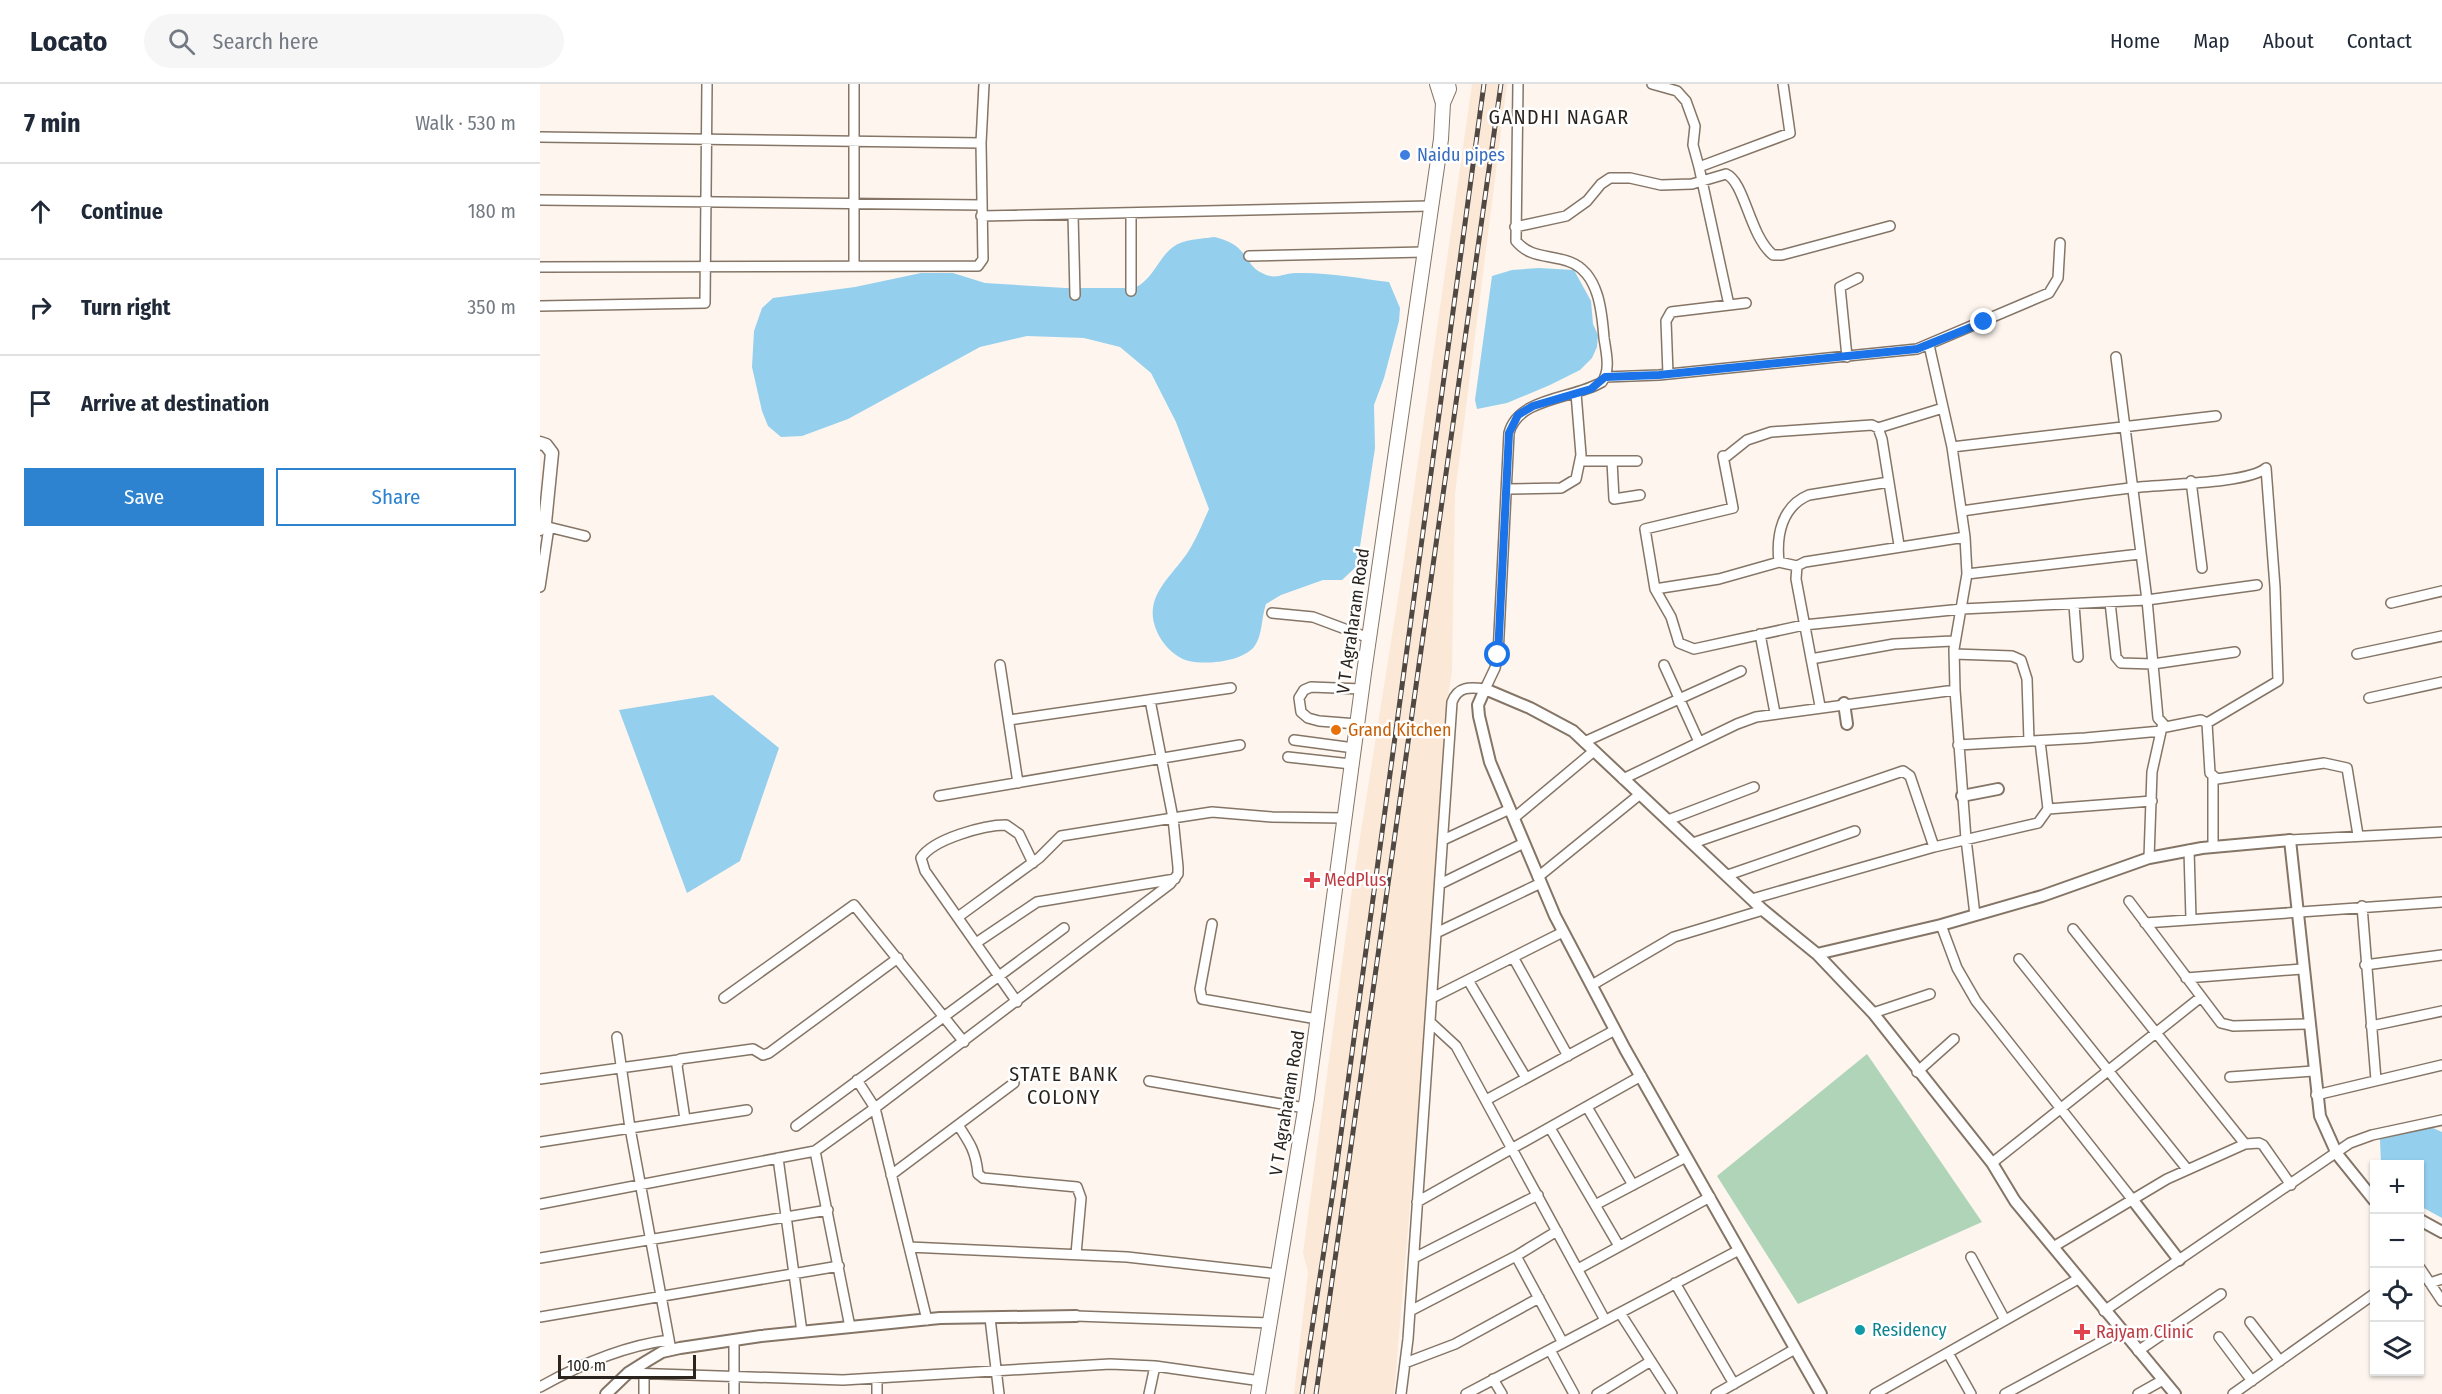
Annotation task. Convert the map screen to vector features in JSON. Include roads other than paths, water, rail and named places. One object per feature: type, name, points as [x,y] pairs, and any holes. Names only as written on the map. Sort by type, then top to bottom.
[{"type":"main road","name":"V T Agraharam Road","points":[[1259,1388],[1305,1108],[1361,689],[1441,139],[1443,102],[1437,84]]},
{"type":"main road","name":"V T Agraharam Road","points":[[1443,102],[1449,89],[1448,84]]},
{"type":"main road","points":[[540,443],[550,449],[545,468],[544,528]]},
{"type":"street","points":[[540,306],[705,303],[706,84]]},
{"type":"street","points":[[854,84],[854,266]]},
{"type":"street","points":[[540,267],[978,266],[983,259],[981,143],[984,84]]},
{"type":"street","points":[[1518,84],[1516,241],[1531,254],[1569,262],[1582,269],[1591,282],[1602,310],[1607,366],[1605,377]]},
{"type":"street","points":[[1652,84],[1676,87],[1683,95],[1692,117],[1695,126],[1693,145],[1700,167],[1729,305]]},
{"type":"street","points":[[1700,167],[1790,133],[1783,84]]},
{"type":"street","points":[[540,137],[981,143]]},
{"type":"street","points":[[1515,227],[1566,216],[1587,201],[1601,184],[1610,178],[1630,178],[1661,184],[1702,183],[1717,175],[1731,176],[1737,182],[1749,220],[1761,242],[1773,255],[1782,255],[1890,226]]},
{"type":"street","points":[[540,200],[981,205]]},
{"type":"street","points":[[981,216],[1430,206]]},
{"type":"street","points":[[1131,213],[1131,291]]},
{"type":"street","points":[[1073,214],[1075,295]]},
{"type":"street","points":[[1821,1394],[1686,1157],[1563,933],[1490,762],[1478,705],[1495,668],[1498,655],[1509,433],[1513,420],[1533,406],[1591,389],[1605,377],[1668,375],[1846,357],[1929,345],[2049,293],[2058,278],[2060,243]]},
{"type":"street","points":[[1249,256],[1424,252]]},
{"type":"street","points":[[1846,357],[1840,287],[1858,278]]},
{"type":"street","points":[[1668,375],[1668,315],[1675,310],[1746,303]]},
{"type":"street","points":[[1929,345],[1952,447],[1965,537],[1966,573],[1954,654],[1962,796],[1975,915]]},
{"type":"street","points":[[2116,357],[2147,600],[2157,713],[2162,728],[2152,772],[2149,858]]},
{"type":"street","points":[[1508,489],[1566,486],[1576,479],[1581,461],[1576,393]]},
{"type":"street","points":[[1943,408],[1878,428],[1872,425],[1771,432],[1747,440],[1727,456],[1723,456],[1733,508],[1645,529],[1654,590],[1671,617],[1676,637],[1684,646],[1694,649],[1804,625],[1962,609],[2147,600],[2257,585]]},
{"type":"street","points":[[1952,447],[2216,416]]},
{"type":"street","points":[[1878,428],[1899,545]]},
{"type":"street","points":[[1581,461],[1637,461]]},
{"type":"street","points":[[1612,461],[1611,490],[1614,499],[1640,495]]},
{"type":"street","points":[[1962,511],[2132,487],[2229,479],[2260,473],[2265,468],[2275,586],[2278,681],[2207,723]]},
{"type":"street","points":[[2191,481],[2202,568]]},
{"type":"street","points":[[1779,562],[1778,535],[1791,507],[1798,500],[1809,495],[1889,482]]},
{"type":"street","points":[[540,587],[544,528],[585,536]]},
{"type":"street","points":[[1654,590],[1719,579],[1779,562],[1797,566],[1805,562],[1899,545],[1965,537]]},
{"type":"street","points":[[1966,573],[2140,554]]},
{"type":"street","points":[[1797,566],[1796,579],[1820,706]]},
{"type":"street","points":[[2391,603],[2442,591]]},
{"type":"street","points":[[2110,602],[2118,661],[2125,665],[2235,652]]},
{"type":"street","points":[[2074,605],[2078,657]]},
{"type":"street","points":[[1272,613],[1313,617],[1369,638]]},
{"type":"street","points":[[1760,634],[1775,713]]},
{"type":"street","points":[[2357,654],[2442,636]]},
{"type":"street","points":[[1811,659],[1894,644],[1952,641]]},
{"type":"street","points":[[1954,654],[2012,656],[2021,660],[2027,679],[2029,741]]},
{"type":"street","points":[[1000,665],[1018,783]]},
{"type":"street","points":[[1664,665],[1699,742]]},
{"type":"street","points":[[1584,742],[1741,671]]},
{"type":"street","points":[[2369,698],[2442,682]]},
{"type":"street","points":[[1357,724],[1308,718],[1301,712],[1299,698],[1304,690],[1311,687],[1361,689]]},
{"type":"street","points":[[1401,1394],[1414,1258],[1452,702],[1456,694],[1469,687],[1485,689],[1573,731],[1763,910],[1817,954],[1873,1013],[1917,1072],[1992,1163],[2015,1201],[2175,1394]]},
{"type":"street","points":[[1009,720],[1231,688]]},
{"type":"street","points":[[1623,779],[1737,724],[1775,713],[1955,690]]},
{"type":"street","points":[[540,1204],[815,1151],[1017,1002],[1175,879],[1178,867],[1173,818],[1150,700]]},
{"type":"street","points":[[1844,703],[1846,724]]},
{"type":"street","points":[[1958,745],[2040,741],[2170,727],[2201,720],[2207,723]]},
{"type":"street","points":[[2207,723],[2213,778],[2213,847]]},
{"type":"street","points":[[1294,740],[1354,748]]},
{"type":"street","points":[[1752,899],[1934,847],[2030,826],[2043,819],[2048,809],[2040,741]]},
{"type":"street","points":[[939,796],[1240,745]]},
{"type":"street","points":[[1443,840],[1512,814],[1594,751]]},
{"type":"street","points":[[1288,757],[1351,764]]},
{"type":"street","points":[[2213,778],[2221,779],[2324,763],[2344,766],[2350,771],[2358,835]]},
{"type":"street","points":[[1693,843],[1904,771],[1910,776],[1934,847]]},
{"type":"street","points":[[1668,820],[1754,787]]},
{"type":"street","points":[[1962,796],[1998,789]]},
{"type":"street","points":[[1436,933],[1540,880],[1639,795]]},
{"type":"street","points":[[2048,809],[2152,801]]},
{"type":"street","points":[[958,917],[1033,863],[1061,836],[1212,812],[1272,817],[1344,818]]},
{"type":"street","points":[[1017,1002],[923,867],[921,858],[934,846],[984,827],[1006,825],[1019,834],[1033,863]]},
{"type":"street","points":[[1728,875],[1855,831]]},
{"type":"street","points":[[1817,954],[1941,925],[2064,889],[2149,858],[2189,850],[2358,835],[2442,832]]},
{"type":"street","points":[[2290,840],[2313,1071],[2320,1116],[2337,1154],[2370,1197]]},
{"type":"street","points":[[1440,884],[1524,843]]},
{"type":"street","points":[[2189,850],[2191,919]]},
{"type":"street","points":[[976,943],[1037,902],[1175,879]]},
{"type":"street","points":[[2129,901],[2200,997],[2225,1025],[2308,1024]]},
{"type":"street","points":[[2145,923],[2442,902]]},
{"type":"street","points":[[724,998],[852,905],[861,910],[964,1042]]},
{"type":"street","points":[[2362,906],[2376,1080]]},
{"type":"street","points":[[1592,986],[1659,944],[1763,910]]},
{"type":"street","points":[[1212,924],[1200,989],[1202,999],[1317,1020]]},
{"type":"street","points":[[1941,925],[1965,984],[2180,1260]]},
{"type":"street","points":[[796,1126],[943,1015],[1064,928]]},
{"type":"street","points":[[2073,929],[2246,1144]]},
{"type":"street","points":[[1432,998],[1563,933]]},
{"type":"street","points":[[2365,965],[2442,956]]},
{"type":"street","points":[[1513,957],[1568,1056]]},
{"type":"street","points":[[540,1079],[753,1049],[763,1055],[769,1053],[898,958]]},
{"type":"street","points":[[2019,960],[2110,1070],[2187,1169]]},
{"type":"street","points":[[2187,978],[2302,969]]},
{"type":"street","points":[[1468,980],[1526,1078]]},
{"type":"street","points":[[1873,1013],[1930,994]]},
{"type":"street","points":[[1992,1163],[2157,1034],[2200,997]]},
{"type":"street","points":[[2371,1026],[2442,1011]]},
{"type":"street","points":[[1430,1022],[1456,1046],[1605,1320]]},
{"type":"street","points":[[1486,1100],[1615,1030]]},
{"type":"street","points":[[617,1037],[630,1128],[670,1345]]},
{"type":"street","points":[[1917,1072],[1954,1039]]},
{"type":"street","points":[[678,1060],[685,1119]]},
{"type":"street","points":[[2316,1095],[2442,1065]]},
{"type":"street","points":[[2230,1077],[2313,1071]]},
{"type":"street","points":[[1417,1202],[1641,1076]]},
{"type":"street","points":[[856,1080],[875,1108],[927,1320]]},
{"type":"street","points":[[1149,1080],[1305,1108]]},
{"type":"street","points":[[891,1174],[1014,1083]]},
{"type":"street","points":[[1587,1107],[1633,1185]]},
{"type":"street","points":[[540,1142],[747,1110]]},
{"type":"street","points":[[2104,1311],[2350,1143],[2372,1135],[2442,1120]]},
{"type":"street","points":[[958,1125],[973,1148],[978,1160],[978,1174],[983,1178],[1077,1187],[1081,1198],[1076,1254]]},
{"type":"street","points":[[1550,1128],[1619,1246]]},
{"type":"street","points":[[2053,1247],[2187,1169],[2246,1144],[2263,1145],[2291,1185]]},
{"type":"street","points":[[815,1151],[840,1266],[850,1327]]},
{"type":"street","points":[[1595,1205],[1686,1157]]},
{"type":"street","points":[[778,1158],[802,1332]]},
{"type":"street","points":[[1414,1258],[1538,1195]]},
{"type":"street","points":[[1578,1269],[1710,1197]]},
{"type":"street","points":[[540,1258],[828,1210]]},
{"type":"street","points":[[2424,1222],[2442,1232]]},
{"type":"street","points":[[1410,1311],[1516,1256],[1557,1231]]},
{"type":"street","points":[[909,1247],[1127,1257],[1278,1274]]},
{"type":"street","points":[[1466,1394],[1739,1250]]},
{"type":"street","points":[[1516,1256],[1563,1342]]},
{"type":"street","points":[[1971,1257],[2005,1320]]},
{"type":"street","points":[[540,1317],[840,1266]]},
{"type":"street","points":[[2424,1274],[2442,1301]]},
{"type":"street","points":[[1875,1394],[2078,1279]]},
{"type":"street","points":[[2430,1283],[2442,1279]]},
{"type":"street","points":[[1675,1283],[1734,1384]]},
{"type":"street","points":[[2138,1351],[2221,1294]]},
{"type":"street","points":[[2233,1394],[2370,1297]]},
{"type":"street","points":[[1405,1363],[1455,1344],[1539,1298]]},
{"type":"street","points":[[1620,1312],[1672,1394]]},
{"type":"street","points":[[540,1387],[587,1363],[637,1344],[670,1345],[734,1340],[927,1320],[1076,1316],[1270,1323]]},
{"type":"street","points":[[990,1318],[999,1394]]},
{"type":"street","points":[[2250,1322],[2280,1361]]},
{"type":"street","points":[[2005,1394],[2121,1331]]},
{"type":"street","points":[[2219,1337],[2252,1381]]},
{"type":"street","points":[[734,1340],[734,1394]]},
{"type":"street","points":[[606,1394],[628,1373],[670,1345]]},
{"type":"street","points":[[1716,1394],[1795,1349]]},
{"type":"street","points":[[1550,1350],[1574,1394]]},
{"type":"street","points":[[1948,1353],[1971,1394]]},
{"type":"street","points":[[1597,1394],[1651,1361]]},
{"type":"street","points":[[628,1373],[843,1380],[1110,1364],[1155,1366],[1259,1388]]},
{"type":"street","points":[[1149,1394],[1155,1366]]},
{"type":"street","points":[[644,1374],[644,1394]]},
{"type":"street","points":[[877,1378],[877,1394]]},
{"type":"street","points":[[1494,1379],[1502,1394]]},
{"type":"street","points":[[2138,1394],[2163,1380]]},
{"type":"water","points":[[1214,237],[1234,245],[1252,266],[1268,276],[1319,273],[1389,282],[1400,308],[1399,321],[1384,378],[1374,405],[1375,448],[1357,566],[1342,580],[1323,580],[1281,595],[1266,604],[1257,642],[1241,656],[1204,663],[1189,661],[1174,654],[1168,648],[1154,624],[1155,600],[1163,584],[1191,547],[1209,509],[1176,422],[1151,373],[1120,347],[1084,338],[1027,336],[980,347],[848,419],[802,436],[781,437],[768,426],[762,411],[752,367],[754,331],[762,308],[773,298],[855,287],[921,273],[953,273],[985,283],[1065,288],[1134,288],[1146,280],[1163,257],[1177,244]]},
{"type":"water","points":[[1539,268],[1574,270],[1591,301],[1593,324],[1598,335],[1597,347],[1592,358],[1580,370],[1507,403],[1477,409],[1475,400],[1492,276],[1512,270]]},
{"type":"water","points":[[713,695],[779,748],[740,861],[687,893],[619,710]]},
{"type":"water","points":[[2426,1125],[2442,1132],[2442,1218],[2424,1208],[2424,1160],[2381,1160],[2380,1139],[2391,1131]]},
{"type":"railway","points":[[1302,1394],[1334,1185],[1484,84]]},
{"type":"railway","points":[[1316,1394],[1501,84]]},
{"type":"place","name":"Naidu pipes","points":[[1405,155]]},
{"type":"place","name":"Grand Kitchen","points":[[1336,730]]},
{"type":"place","name":"MedPlus","points":[[1312,880]]},
{"type":"place","name":"Residency","points":[[1860,1330]]},
{"type":"place","name":"Rajyam Clinic","points":[[2082,1332]]},
{"type":"district","name":"GANDHI NAGAR","points":[[1559,117]]},
{"type":"district","name":"STATE BANK COLONY","points":[[1064,1086]]}]
